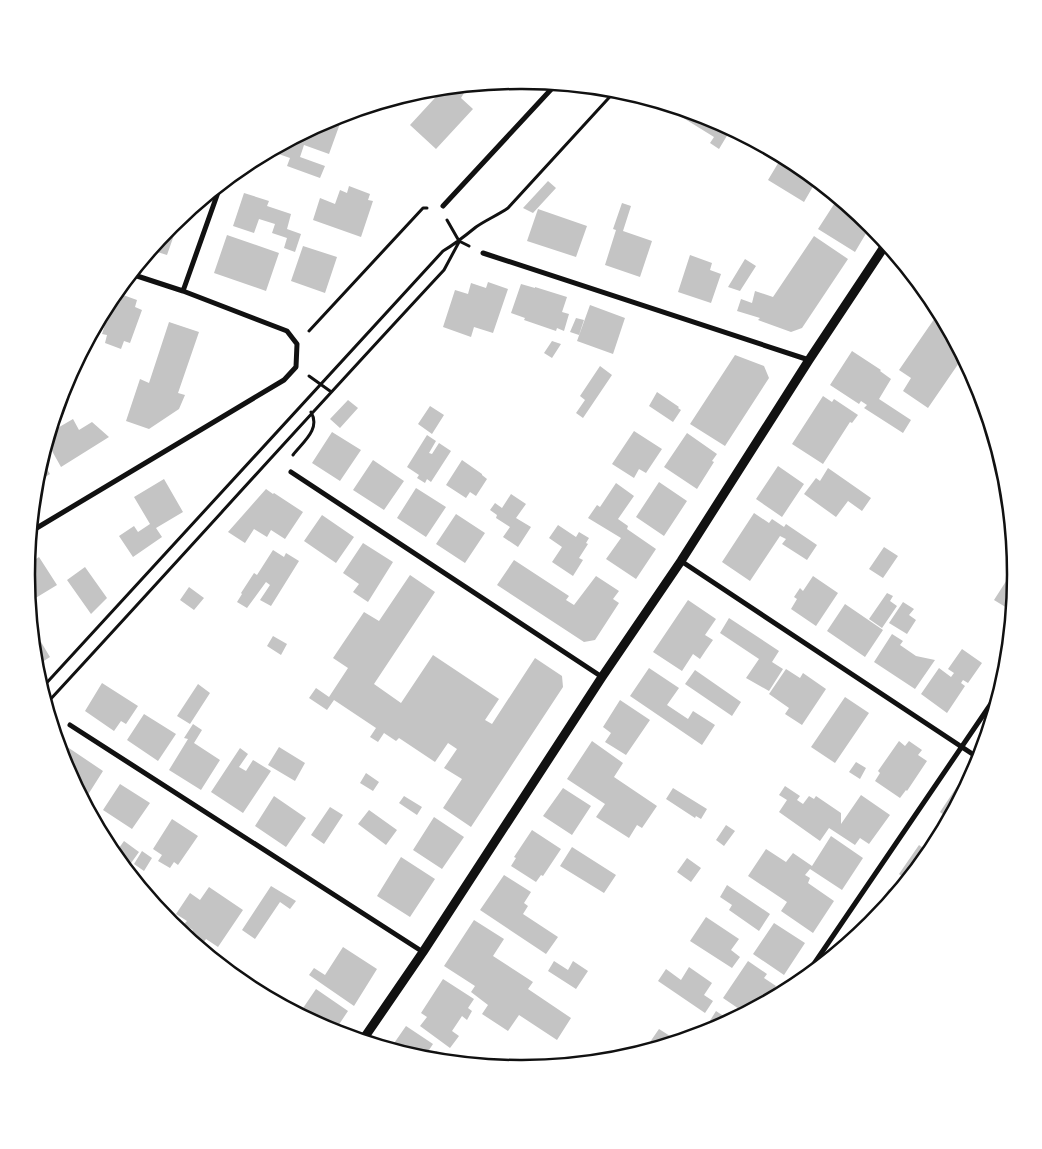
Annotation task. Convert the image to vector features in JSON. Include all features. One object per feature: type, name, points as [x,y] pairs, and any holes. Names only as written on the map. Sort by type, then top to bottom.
[{"type":"street","points":[[443,206],[551,90]]},
{"type":"street","points":[[182,291],[217,196]]},
{"type":"street","points":[[366,1035],[602,677],[681,561],[809,360],[882,250]]},
{"type":"street","points":[[483,253],[809,360]]},
{"type":"street","points":[[37,528],[284,380],[296,367],[297,344],[287,331],[182,291],[137,276]]},
{"type":"street","points":[[291,472],[602,677]]},
{"type":"street","points":[[681,561],[972,754]]},
{"type":"street","points":[[816,961],[988,708]]},
{"type":"street","points":[[70,725],[422,952]]},
{"type":"path","points":[[47,681],[443,251],[478,226],[508,208],[610,97]]},
{"type":"path","points":[[297,344],[423,208],[443,206],[448,223],[459,241]]},
{"type":"path","points":[[51,698],[267,464],[311,412],[444,270],[459,241]]},
{"type":"path","points":[[321,384],[330,392]]},
{"type":"path","points":[[291,472],[284,466],[315,427],[315,419],[311,412]]},
{"type":"building","points":[[463,92],[461,98],[473,109],[436,149],[410,125],[436,96]]},
{"type":"building","points":[[677,114],[727,135],[719,149],[710,143],[714,137]]},
{"type":"building","points":[[340,123],[329,154],[304,145],[300,157],[325,166],[320,178],[287,166],[290,158],[278,154]]},
{"type":"building","points":[[778,163],[813,186],[804,202],[768,180]]},
{"type":"building","points":[[548,181],[556,188],[533,213],[523,208]]},
{"type":"building","points":[[349,186],[370,194],[368,200],[373,201],[361,237],[313,220],[320,198],[335,204],[340,190],[347,193]]},
{"type":"building","points":[[244,193],[269,201],[267,206],[291,214],[287,229],[301,234],[295,252],[284,248],[287,238],[272,233],[275,224],[259,219],[254,233],[233,226]]},
{"type":"building","points":[[622,203],[631,206],[623,231],[652,241],[640,277],[605,265],[616,230],[613,229]]},
{"type":"building","points":[[834,204],[866,233],[855,252],[818,229]]},
{"type":"building","points":[[538,209],[587,226],[576,257],[527,241]]},
{"type":"building","points":[[174,234],[167,255],[158,252]]},
{"type":"building","points":[[227,235],[279,253],[266,291],[214,273]]},
{"type":"building","points":[[814,236],[848,259],[802,328],[791,332],[758,320],[760,318],[737,311],[741,299],[752,303],[755,291],[773,297]]},
{"type":"building","points":[[303,246],[337,257],[325,293],[291,281]]},
{"type":"building","points":[[690,255],[712,263],[710,270],[721,274],[711,303],[678,292]]},
{"type":"building","points":[[745,259],[756,266],[740,291],[728,287]]},
{"type":"building","points":[[488,282],[508,289],[493,333],[474,327],[471,337],[443,327],[455,290],[468,294],[471,283],[486,288]]},
{"type":"building","points":[[521,284],[567,297],[562,312],[569,314],[564,331],[557,328],[556,331],[524,320],[525,318],[511,313]]},
{"type":"building","points":[[123,295],[137,300],[135,307],[142,310],[130,343],[124,341],[121,349],[105,343],[107,335],[102,334],[106,321]]},
{"type":"building","points":[[590,305],[625,318],[613,354],[577,341]]},
{"type":"building","points":[[576,318],[584,320],[579,335],[570,332]]},
{"type":"building","points":[[934,319],[959,363],[928,408],[903,391],[911,378],[899,370]]},
{"type":"building","points":[[169,322],[199,332],[178,393],[185,395],[179,409],[149,429],[126,421],[140,379],[149,383]]},
{"type":"building","points":[[552,341],[561,344],[552,358],[544,353]]},
{"type":"building","points":[[852,351],[891,379],[879,399],[911,420],[903,433],[864,408],[867,405],[861,401],[859,404],[830,385]]},
{"type":"building","points":[[735,355],[764,366],[769,378],[725,446],[690,424]]},
{"type":"building","points":[[600,366],[612,375],[583,418],[576,413],[585,400],[580,396]]},
{"type":"building","points":[[657,392],[681,410],[673,422],[649,406]]},
{"type":"building","points":[[823,396],[832,402],[834,399],[858,415],[852,423],[850,422],[823,464],[792,444]]},
{"type":"building","points":[[348,400],[358,408],[340,428],[330,419]]},
{"type":"building","points":[[430,406],[444,415],[432,434],[418,424]]},
{"type":"building","points":[[73,419],[79,430],[92,422],[109,437],[61,467],[52,450],[58,428]]},
{"type":"building","points":[[634,431],[662,449],[646,473],[639,469],[634,478],[612,464]]},
{"type":"building","points":[[332,432],[361,450],[340,481],[312,463]]},
{"type":"building","points":[[687,433],[717,454],[697,489],[664,467]]},
{"type":"building","points":[[427,435],[436,441],[429,453],[432,454],[439,443],[451,451],[431,482],[427,479],[425,483],[417,478],[419,475],[407,467]]},
{"type":"building","points":[[373,460],[404,481],[384,510],[353,490]]},
{"type":"building","points":[[462,460],[487,479],[476,496],[470,492],[466,498],[446,485]]},
{"type":"building","points":[[778,466],[804,484],[782,517],[756,499]]},
{"type":"building","points":[[828,468],[871,498],[862,511],[848,501],[836,517],[804,494],[816,478],[820,481]]},
{"type":"building","points":[[47,469],[50,474],[45,477]]},
{"type":"building","points":[[164,479],[183,512],[156,528],[162,537],[133,557],[119,536],[134,526],[138,532],[150,524],[134,497]]},
{"type":"building","points":[[659,482],[687,501],[664,536],[636,517]]},
{"type":"building","points":[[616,483],[634,496],[618,519],[628,526],[627,529],[656,549],[636,579],[606,559],[621,538],[588,518],[597,505],[600,507]]},
{"type":"building","points":[[416,488],[446,507],[426,537],[397,518]]},
{"type":"building","points":[[266,489],[303,512],[285,539],[271,530],[267,537],[254,529],[245,543],[228,532]]},
{"type":"building","points":[[511,494],[526,504],[516,518],[531,527],[518,547],[503,537],[510,527],[496,518],[497,515],[490,510],[495,503],[502,508]]},
{"type":"building","points":[[754,513],[769,523],[772,519],[784,527],[786,524],[817,545],[807,560],[782,544],[786,539],[780,536],[750,581],[722,562]]},
{"type":"building","points":[[456,514],[485,533],[465,563],[436,544]]},
{"type":"building","points":[[322,515],[354,537],[336,563],[304,541]]},
{"type":"building","points":[[558,525],[576,537],[579,532],[589,538],[586,543],[588,544],[579,558],[583,560],[573,576],[552,562],[562,547],[549,538]]},
{"type":"building","points":[[363,543],[393,562],[368,602],[353,592],[359,584],[343,573]]},
{"type":"building","points":[[884,547],[898,556],[883,578],[869,569]]},
{"type":"building","points":[[273,550],[284,557],[286,553],[299,561],[271,606],[260,600],[270,585],[266,582],[247,608],[237,602],[241,593],[254,573],[257,575]]},
{"type":"building","points":[[39,557],[57,585],[36,598],[35,575],[35,559]]},
{"type":"building","points":[[514,560],[569,596],[566,600],[574,605],[596,576],[619,591],[613,599],[619,603],[595,640],[584,642],[497,585]]},
{"type":"building","points":[[85,567],[107,598],[91,614],[67,580]]},
{"type":"building","points":[[410,575],[435,592],[374,684],[401,703],[433,655],[499,699],[485,720],[492,724],[535,658],[562,676],[563,687],[471,827],[443,808],[462,779],[444,768],[457,749],[448,743],[435,762],[399,738],[396,741],[384,733],[378,742],[370,737],[376,728],[334,700],[327,710],[309,698],[316,688],[329,697],[348,668],[333,658],[364,612],[379,621]]},
{"type":"building","points":[[813,576],[838,593],[816,626],[791,609],[797,599],[794,597],[800,588],[803,591]]},
{"type":"building","points":[[1007,580],[1006,607],[994,600]]},
{"type":"building","points":[[189,587],[204,598],[194,610],[180,600]]},
{"type":"building","points":[[887,593],[893,596],[890,601],[897,606],[882,628],[869,619]]},
{"type":"building","points":[[688,600],[716,619],[705,635],[713,640],[700,659],[693,654],[682,671],[653,652]]},
{"type":"building","points":[[903,602],[914,609],[909,615],[916,620],[907,634],[889,623]]},
{"type":"building","points":[[845,604],[883,630],[865,657],[827,631]]},
{"type":"building","points":[[729,618],[779,651],[772,662],[783,669],[769,691],[746,678],[759,659],[720,633]]},
{"type":"building","points":[[892,634],[903,641],[900,645],[916,656],[935,660],[915,689],[874,662]]},
{"type":"building","points":[[273,636],[287,644],[281,655],[267,646]]},
{"type":"building","points":[[41,642],[50,657],[43,662]]},
{"type":"building","points":[[962,649],[982,663],[968,683],[963,680],[961,683],[965,686],[947,713],[921,694],[939,668],[951,677],[954,673],[948,669]]},
{"type":"building","points":[[649,668],[679,688],[667,705],[688,719],[693,711],[715,725],[702,745],[630,696]]},
{"type":"building","points":[[786,669],[800,678],[803,673],[826,689],[802,725],[785,714],[789,708],[769,694]]},
{"type":"building","points":[[695,670],[741,702],[732,716],[685,684]]},
{"type":"building","points":[[102,683],[138,706],[126,724],[121,721],[114,731],[85,711]]},
{"type":"building","points":[[198,684],[210,693],[190,724],[177,716]]},
{"type":"building","points":[[845,697],[869,713],[835,763],[811,747]]},
{"type":"building","points":[[620,700],[650,720],[626,755],[605,742],[611,733],[603,727]]},
{"type":"building","points":[[144,714],[176,734],[158,761],[127,740]]},
{"type":"building","points":[[193,724],[202,730],[194,743],[220,760],[201,790],[169,770],[188,739],[184,738]]},
{"type":"building","points":[[592,741],[623,763],[614,777],[657,806],[642,828],[637,825],[629,838],[596,817],[605,804],[567,779]]},
{"type":"building","points":[[899,741],[905,746],[909,741],[922,750],[918,755],[927,761],[907,791],[900,798],[875,781],[880,773],[878,771]]},
{"type":"building","points":[[67,747],[103,771],[88,795]]},
{"type":"building","points":[[279,747],[305,763],[295,781],[268,765]]},
{"type":"building","points":[[240,748],[248,754],[239,767],[246,771],[253,760],[271,771],[243,813],[211,792]]},
{"type":"building","points":[[856,762],[866,768],[860,779],[849,772]]},
{"type":"building","points":[[366,773],[379,782],[373,791],[360,783]]},
{"type":"building","points":[[960,782],[944,815],[940,812]]},
{"type":"building","points":[[120,784],[150,803],[132,829],[103,810]]},
{"type":"building","points":[[785,786],[800,796],[797,800],[803,804],[809,796],[814,799],[816,796],[841,813],[841,824],[861,795],[890,815],[869,844],[860,838],[855,845],[829,828],[820,841],[779,812],[787,800],[779,795]]},
{"type":"building","points":[[563,788],[591,806],[572,835],[543,816]]},
{"type":"building","points":[[673,788],[707,809],[701,819],[696,816],[695,818],[666,799]]},
{"type":"building","points":[[274,796],[306,818],[286,847],[255,826]]},
{"type":"building","points":[[404,796],[422,807],[417,815],[399,803]]},
{"type":"building","points":[[330,807],[343,815],[324,844],[311,835]]},
{"type":"building","points":[[369,810],[397,830],[386,845],[358,824]]},
{"type":"building","points":[[434,817],[464,837],[442,869],[413,850]]},
{"type":"building","points":[[172,819],[198,836],[178,865],[174,862],[170,868],[158,861],[162,855],[153,849]]},
{"type":"building","points":[[726,825],[735,831],[724,846],[716,840]]},
{"type":"building","points":[[532,830],[561,849],[543,876],[541,875],[536,882],[511,866],[516,858],[514,857]]},
{"type":"building","points":[[831,836],[863,858],[842,890],[810,869],[805,875],[810,878],[808,883],[834,901],[813,933],[781,911],[787,902],[748,876],[766,849],[786,862],[793,853],[812,866]]},
{"type":"building","points":[[124,841],[139,852],[131,864],[119,848]]},
{"type":"building","points":[[919,845],[923,848],[902,876],[899,874]]},
{"type":"building","points":[[572,847],[616,875],[604,893],[560,866]]},
{"type":"building","points":[[142,851],[152,858],[144,871],[134,864]]},
{"type":"building","points":[[401,857],[435,879],[410,917],[377,896]]},
{"type":"building","points":[[687,858],[701,868],[691,882],[677,872]]},
{"type":"building","points":[[504,875],[531,892],[524,903],[528,906],[523,914],[558,937],[546,954],[480,910]]},
{"type":"building","points":[[727,885],[770,914],[759,931],[729,910],[732,905],[720,897]]},
{"type":"building","points":[[271,886],[296,901],[290,909],[280,902],[255,939],[242,930]]},
{"type":"building","points":[[209,887],[243,910],[218,947],[206,939],[204,942],[192,932],[193,930],[184,924],[187,921],[176,914],[190,893],[200,900]]},
{"type":"building","points":[[706,917],[739,939],[731,950],[740,957],[732,968],[690,941]]},
{"type":"building","points":[[474,920],[504,939],[493,956],[533,982],[528,989],[571,1018],[557,1040],[519,1015],[508,1031],[482,1014],[488,1005],[471,992],[475,986],[444,966]]},
{"type":"building","points":[[774,923],[805,943],[784,975],[753,954]]},
{"type":"building","points":[[343,947],[377,969],[354,1006],[309,975],[314,968],[325,975]]},
{"type":"building","points":[[554,961],[568,970],[573,961],[588,971],[576,989],[548,971]]},
{"type":"building","points":[[748,961],[767,974],[764,978],[776,986],[774,989],[739,1009],[723,998]]},
{"type":"building","points":[[689,967],[712,983],[704,995],[713,1001],[705,1013],[658,981],[666,969],[681,980]]},
{"type":"building","points":[[443,979],[474,999],[468,1008],[472,1011],[467,1020],[462,1016],[452,1031],[459,1036],[450,1048],[420,1026],[427,1017],[421,1013]]},
{"type":"building","points":[[316,989],[348,1011],[338,1025],[303,1008]]},
{"type":"building","points":[[716,1011],[724,1016],[708,1023]]},
{"type":"building","points":[[406,1026],[433,1044],[428,1051],[394,1044]]},
{"type":"building","points":[[659,1029],[671,1037],[651,1043]]}]
